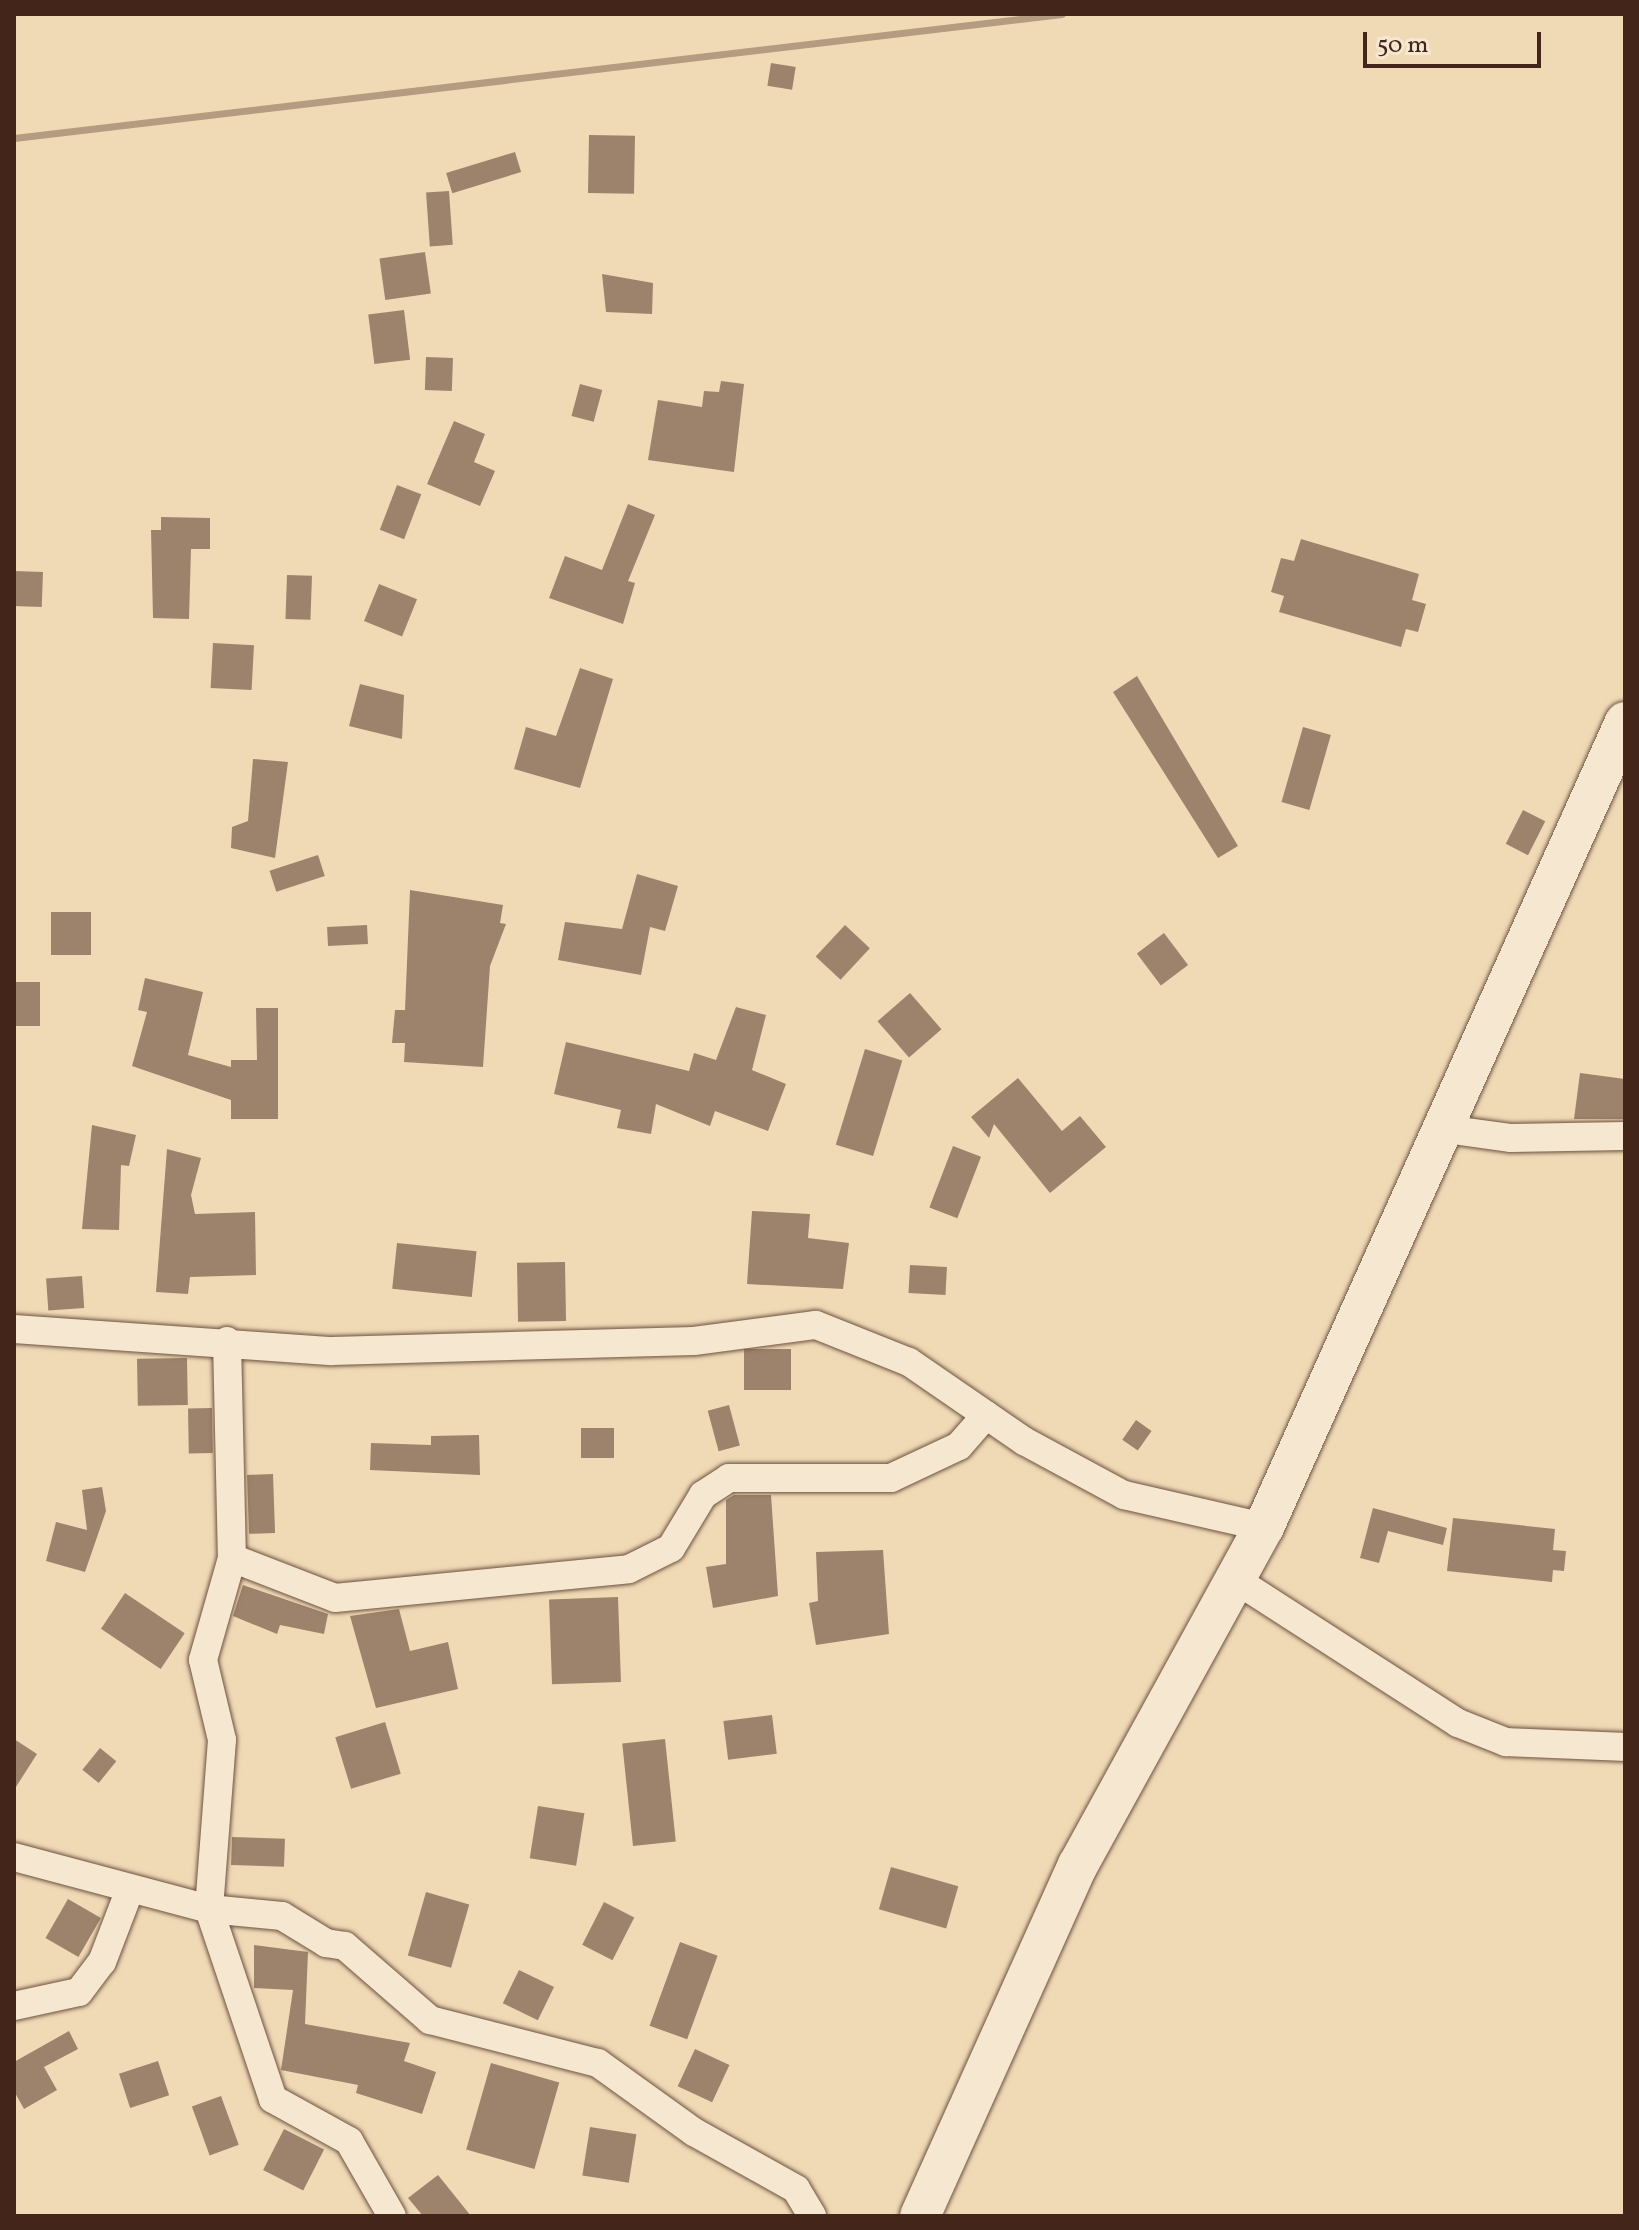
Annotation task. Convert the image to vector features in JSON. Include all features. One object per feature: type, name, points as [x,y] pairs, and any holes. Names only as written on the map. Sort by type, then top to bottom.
[{"type":"main road","points":[[920,2216],[1078,1865],[1264,1527],[1438,1128],[1625,722]]},
{"type":"street","points":[[1438,1128],[1511,1138],[1625,1136]]},
{"type":"street","points":[[14,1329],[364,1350],[694,1341],[816,1325],[909,1362],[986,1415],[1124,1495],[1264,1527]]},
{"type":"street","points":[[227,1341],[232,1558],[203,1660],[222,1740],[209,1909],[273,2099],[349,2141],[392,2216]]},
{"type":"street","points":[[232,1558],[335,1598],[629,1569],[671,1548],[703,1495],[729,1478],[891,1478],[959,1446],[986,1415]]},
{"type":"street","points":[[1236,1580],[1458,1723],[1506,1742],[1625,1747]]},
{"type":"street","points":[[14,1857],[209,1909],[282,1916],[326,1943],[345,1946],[430,2020],[459,2032],[598,2063],[694,2132],[796,2189],[812,2216]]},
{"type":"street","points":[[14,2006],[79,1992],[102,1962],[130,1889]]},
{"type":"building","points":[[771,63],[796,67],[792,90],[767,86]]},
{"type":"building","points":[[589,135],[635,136],[634,194],[588,193]]},
{"type":"building","points":[[515,152],[521,172],[452,193],[446,173]]},
{"type":"building","points":[[449,191],[453,245],[430,246],[426,193]]},
{"type":"building","points":[[425,252],[431,294],[385,300],[379,258]]},
{"type":"building","points":[[602,274],[653,283],[652,314],[606,312]]},
{"type":"building","points":[[404,310],[410,360],[374,364],[368,314]]},
{"type":"building","points":[[426,357],[453,358],[452,391],[425,390]]},
{"type":"building","points":[[721,381],[744,384],[734,472],[648,460],[658,400],[702,407],[704,391],[719,392]]},
{"type":"building","points":[[580,384],[602,390],[594,422],[571,416]]},
{"type":"building","points":[[454,421],[485,434],[474,462],[495,471],[480,506],[427,484]]},
{"type":"building","points":[[397,485],[421,494],[404,539],[380,530]]},
{"type":"building","points":[[628,504],[655,515],[628,581],[635,583],[623,624],[549,598],[565,556],[602,570]]},
{"type":"building","points":[[161,517],[210,518],[210,549],[191,549],[189,619],[153,618],[151,530],[161,530]]},
{"type":"building","points":[[1301,539],[1419,574],[1412,600],[1426,604],[1418,632],[1406,629],[1401,647],[1279,612],[1284,596],[1271,592],[1281,558],[1294,561]]},
{"type":"building","points":[[14,571],[43,572],[42,607],[14,606]]},
{"type":"building","points":[[287,575],[312,576],[310,620],[285,619]]},
{"type":"building","points":[[379,584],[417,599],[402,636],[364,621]]},
{"type":"building","points":[[213,643],[254,645],[252,690],[211,688]]},
{"type":"building","points":[[580,668],[613,679],[580,788],[514,769],[526,727],[556,736]]},
{"type":"building","points":[[1137,676],[1238,846],[1218,858],[1113,692]]},
{"type":"building","points":[[360,684],[404,695],[402,739],[349,726]]},
{"type":"building","points":[[1303,727],[1331,735],[1309,810],[1282,802]]},
{"type":"building","points":[[253,759],[288,762],[275,858],[231,848],[232,827],[248,821]]},
{"type":"building","points":[[1523,810],[1545,821],[1528,855],[1506,844]]},
{"type":"building","points":[[318,855],[325,876],[276,892],[269,871]]},
{"type":"building","points":[[637,874],[678,886],[665,931],[650,927],[641,975],[558,960],[565,922],[622,929]]},
{"type":"building","points":[[410,890],[503,905],[500,923],[506,924],[490,966],[483,1067],[404,1062],[405,1043],[392,1043],[395,1010],[405,1010]]},
{"type":"building","points":[[51,912],[91,912],[91,955],[51,955]]},
{"type":"building","points":[[367,925],[368,944],[328,946],[327,927]]},
{"type":"building","points":[[845,925],[870,948],[841,980],[816,956]]},
{"type":"building","points":[[1164,933],[1188,965],[1161,985],[1137,953]]},
{"type":"building","points":[[145,978],[203,992],[188,1055],[231,1067],[231,1060],[257,1060],[256,1008],[278,1008],[278,1119],[231,1119],[231,1100],[132,1066],[147,1012],[138,1010]]},
{"type":"building","points":[[14,982],[40,982],[40,1026],[14,1026]]},
{"type":"building","points":[[910,993],[941,1029],[909,1057],[878,1021]]},
{"type":"building","points":[[736,1007],[766,1015],[752,1070],[786,1084],[768,1131],[715,1111],[710,1126],[656,1104],[651,1134],[617,1128],[621,1110],[554,1094],[566,1042],[689,1071],[694,1053],[716,1060]]},
{"type":"building","points":[[865,1049],[902,1060],[873,1156],[836,1145]]},
{"type":"building","points":[[1580,1073],[1625,1079],[1625,1119],[1574,1119]]},
{"type":"building","points":[[1018,1078],[1062,1131],[1080,1116],[1106,1147],[1050,1193],[994,1124],[989,1138],[971,1117]]},
{"type":"building","points":[[92,1125],[136,1135],[129,1166],[121,1165],[119,1230],[82,1229]]},
{"type":"building","points":[[953,1146],[981,1157],[957,1218],[929,1208]]},
{"type":"building","points":[[167,1149],[201,1158],[191,1195],[195,1214],[255,1212],[256,1275],[190,1277],[188,1294],[156,1292]]},
{"type":"building","points":[[752,1211],[810,1214],[808,1238],[849,1243],[843,1289],[747,1284]]},
{"type":"building","points":[[397,1243],[477,1251],[472,1297],[392,1289]]},
{"type":"building","points":[[565,1262],[566,1321],[518,1322],[517,1263]]},
{"type":"building","points":[[910,1265],[947,1267],[945,1295],[909,1293]]},
{"type":"building","points":[[82,1276],[84,1308],[48,1310],[46,1279]]},
{"type":"building","points":[[744,1349],[791,1349],[791,1390],[744,1390]]},
{"type":"building","points":[[187,1358],[188,1405],[138,1406],[137,1359]]},
{"type":"building","points":[[729,1405],[740,1446],[719,1451],[708,1411]]},
{"type":"building","points":[[188,1408],[212,1408],[213,1453],[189,1453]]},
{"type":"building","points":[[1136,1420],[1152,1431],[1138,1451],[1122,1440]]},
{"type":"building","points":[[581,1428],[614,1428],[614,1458],[581,1458]]},
{"type":"building","points":[[479,1435],[480,1475],[370,1470],[371,1443],[431,1445],[431,1436]]},
{"type":"building","points":[[273,1474],[275,1533],[249,1534],[247,1475]]},
{"type":"building","points":[[102,1487],[106,1511],[85,1572],[46,1561],[56,1522],[87,1530],[82,1490]]},
{"type":"building","points":[[734,1495],[771,1495],[778,1596],[713,1608],[706,1567],[726,1564],[726,1500]]},
{"type":"building","points":[[1373,1508],[1447,1528],[1443,1545],[1388,1531],[1379,1563],[1360,1558]]},
{"type":"building","points":[[1453,1518],[1555,1529],[1553,1550],[1566,1551],[1564,1571],[1553,1570],[1552,1582],[1447,1571]]},
{"type":"building","points":[[883,1550],[889,1634],[816,1645],[809,1603],[818,1601],[816,1552]]},
{"type":"building","points":[[243,1585],[328,1614],[324,1634],[280,1625],[277,1634],[233,1616]]},
{"type":"building","points":[[125,1593],[185,1633],[161,1669],[101,1629]]},
{"type":"building","points":[[618,1597],[621,1682],[552,1684],[549,1599]]},
{"type":"building","points":[[399,1609],[410,1651],[448,1642],[458,1689],[376,1708],[350,1616]]},
{"type":"building","points":[[772,1715],[777,1754],[728,1760],[723,1721]]},
{"type":"building","points":[[385,1722],[401,1774],[351,1789],[335,1737]]},
{"type":"building","points":[[14,1739],[37,1754],[14,1790]]},
{"type":"building","points":[[665,1739],[676,1841],[633,1846],[622,1743]]},
{"type":"building","points":[[100,1748],[116,1761],[99,1783],[82,1770]]},
{"type":"building","points":[[538,1806],[584,1813],[576,1866],[530,1858]]},
{"type":"building","points":[[232,1837],[285,1839],[284,1867],[231,1865]]},
{"type":"building","points":[[891,1867],[958,1886],[946,1929],[879,1909]]},
{"type":"building","points":[[426,1892],[469,1904],[451,1968],[408,1955]]},
{"type":"building","points":[[68,1899],[101,1918],[78,1957],[46,1938]]},
{"type":"building","points":[[604,1902],[634,1917],[613,1960],[582,1945]]},
{"type":"building","points":[[680,1942],[718,1956],[687,2039],[650,2026]]},
{"type":"building","points":[[254,1945],[308,1952],[305,2024],[410,2043],[404,2061],[436,2072],[422,2114],[356,2093],[358,2085],[281,2070],[293,1990],[254,1988]]},
{"type":"building","points":[[519,1970],[554,1987],[538,2020],[503,2003]]},
{"type":"building","points":[[69,2031],[78,2049],[44,2067],[57,2090],[24,2109],[14,2091],[14,2062]]},
{"type":"building","points":[[695,2049],[729,2065],[712,2102],[678,2086]]},
{"type":"building","points":[[158,2061],[169,2095],[130,2108],[119,2074]]},
{"type":"building","points":[[491,2063],[559,2083],[534,2169],[466,2150]]},
{"type":"building","points":[[221,2096],[239,2145],[210,2155],[192,2107]]},
{"type":"building","points":[[590,2127],[636,2134],[629,2183],[582,2175]]},
{"type":"building","points":[[284,2129],[324,2149],[303,2190],[263,2170]]},
{"type":"building","points":[[438,2175],[471,2216],[423,2216],[408,2198]]},
{"type":"waterway","points":[[14,138],[1062,14]]}]
